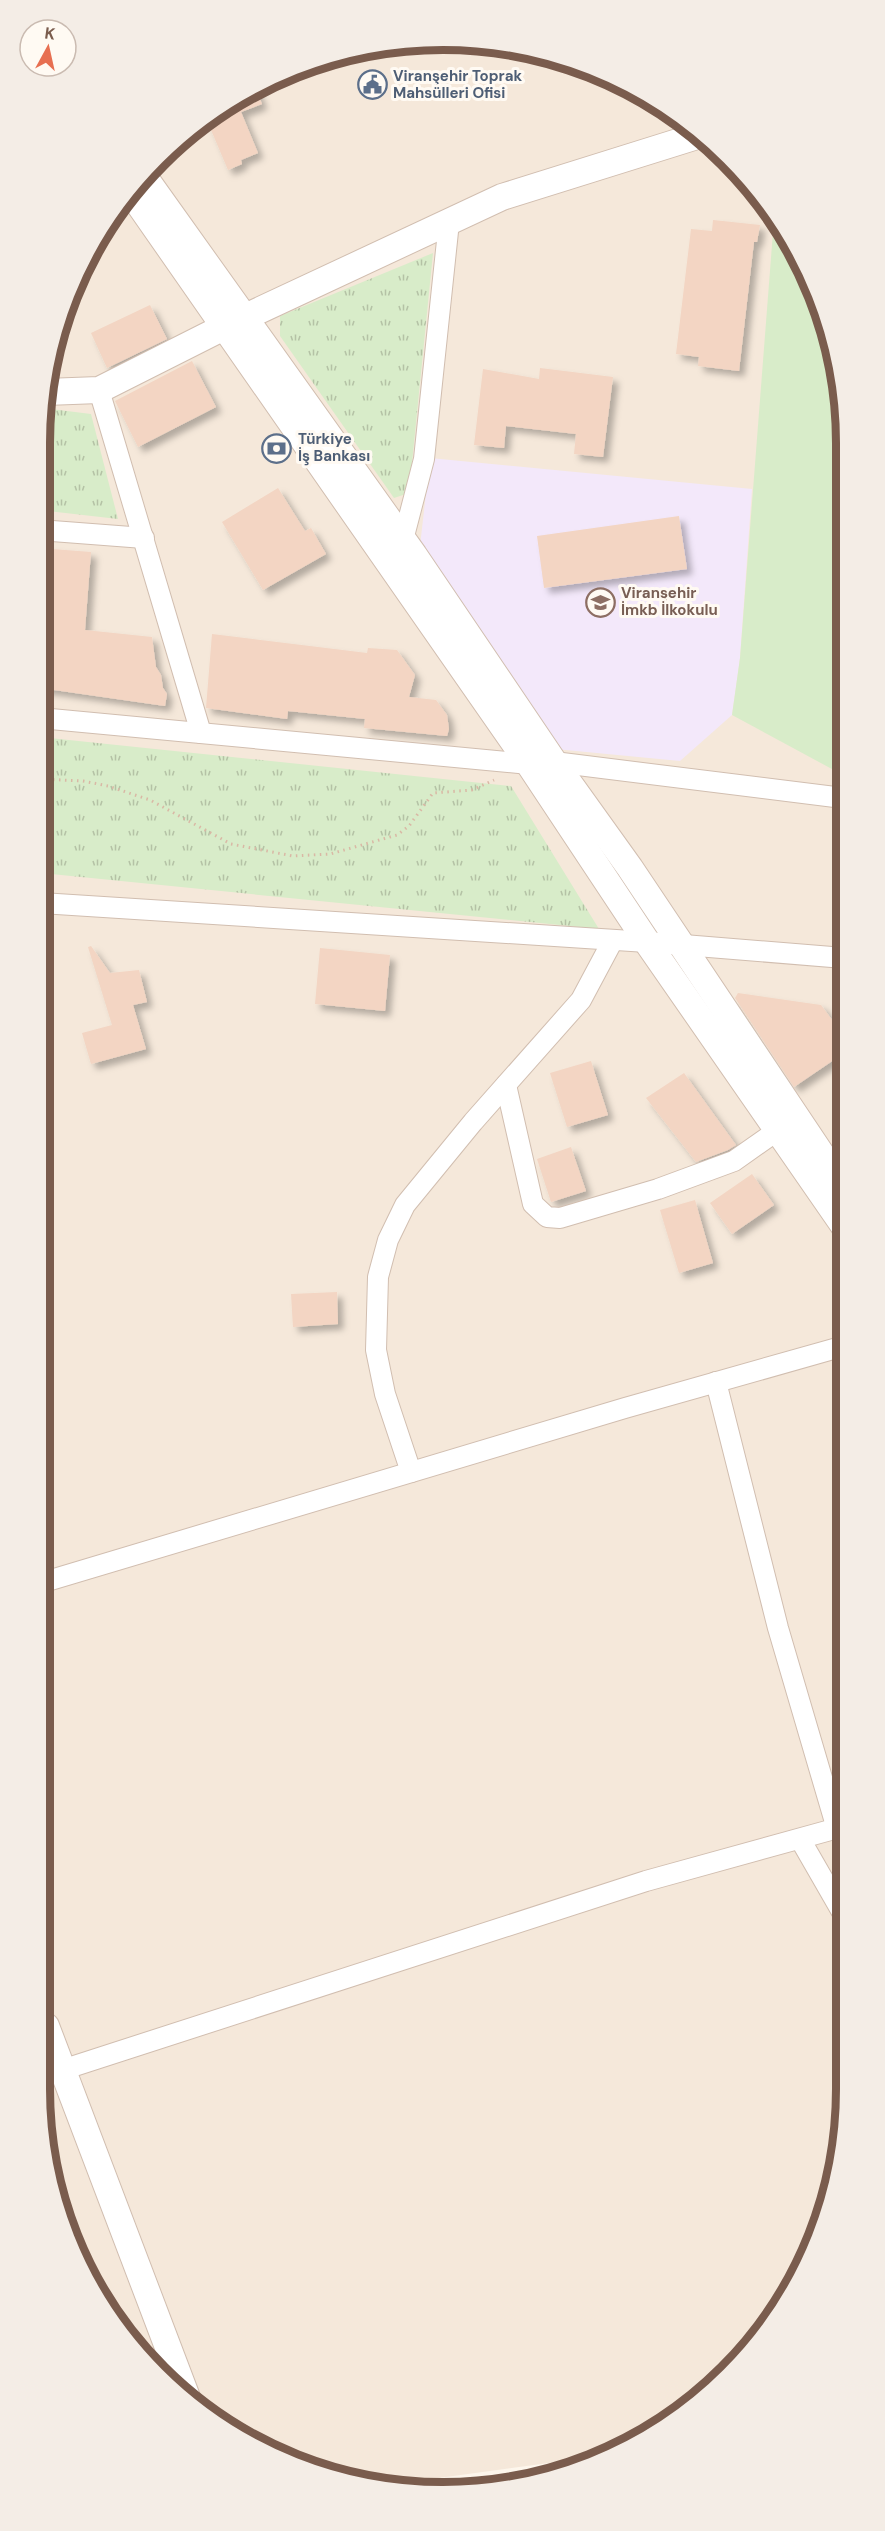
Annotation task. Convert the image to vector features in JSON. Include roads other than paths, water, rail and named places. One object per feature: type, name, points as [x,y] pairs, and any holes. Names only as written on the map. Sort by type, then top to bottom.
[{"type":"street","points":[[53,393],[99,390],[233,322],[502,197],[691,138]]},
{"type":"street","points":[[148,182],[233,322],[647,942],[836,1214]]},
{"type":"street","points":[[135,198],[403,540],[681,945],[836,1176]]},
{"type":"street","points":[[403,540],[424,459],[449,222]]},
{"type":"street","points":[[99,390],[201,733]]},
{"type":"street","points":[[50,531],[144,538]]},
{"type":"street","points":[[50,719],[529,764],[554,762],[836,797]]},
{"type":"street","points":[[50,904],[647,942],[836,957]]},
{"type":"street","points":[[411,1472],[385,1394],[376,1350],[378,1277],[388,1240],[405,1205],[580,1000],[613,940]]},
{"type":"street","points":[[506,1085],[533,1204],[547,1216],[560,1218],[658,1189],[734,1161],[778,1130]]},
{"type":"street","points":[[50,1580],[836,1348]]},
{"type":"street","points":[[716,1382],[778,1628],[836,1812]]},
{"type":"street","points":[[54,2069],[646,1881],[836,1829]]},
{"type":"street","points":[[800,1839],[836,1902]]},
{"type":"street","points":[[50,2048],[54,2069],[181,2382]]},
{"type":"place","name":"Viranşehir Toprak Mahsülleri Ofisi","points":[[372,85]]},
{"type":"place","name":"Türkiye İş Bankası","points":[[277,448]]},
{"type":"place","name":"Viranşehir İmkb İlkokulu","points":[[600,602]]}]
